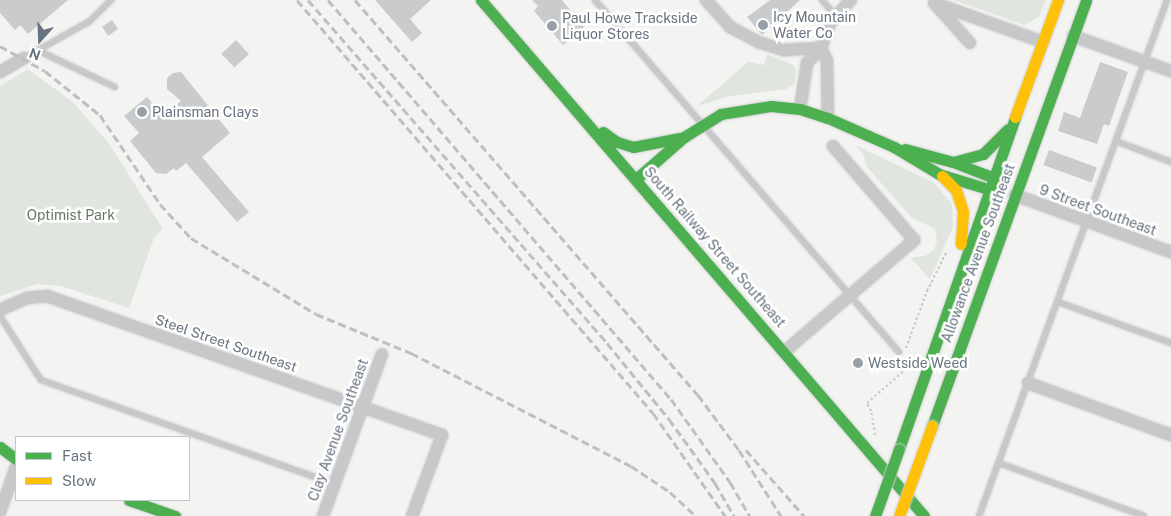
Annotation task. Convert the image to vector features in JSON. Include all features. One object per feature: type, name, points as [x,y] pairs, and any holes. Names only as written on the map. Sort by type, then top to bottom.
[{"type":"street","name":"South Railway Street Southeast","points":[[481,0],[924,516]]},
{"type":"street","points":[[706,0],[730,27],[758,42],[784,50],[821,48]]},
{"type":"street","points":[[800,109],[807,63],[821,48],[835,15],[851,0]]},
{"type":"street","name":"Allowance Avenue Southeast","points":[[875,516],[958,273],[1058,0]]},
{"type":"street","name":"Allowance Avenue Southeast","points":[[899,516],[1086,0]]},
{"type":"street","points":[[932,1],[1043,42]]},
{"type":"street","points":[[932,1],[970,43]]},
{"type":"street","points":[[1073,36],[1171,71]]},
{"type":"street","points":[[821,48],[827,61],[828,118]]},
{"type":"street","points":[[0,72],[24,58]]},
{"type":"street","points":[[567,100],[610,139],[625,146],[638,147],[684,137]]},
{"type":"street","name":"9 Street Southeast","points":[[636,179],[684,137],[702,124],[721,114],[746,108],[771,106],[800,109],[828,118],[894,147],[939,174],[988,192],[1015,195],[1171,252]]},
{"type":"street","points":[[953,162],[989,150],[1016,118]]},
{"type":"street","points":[[784,352],[914,240],[833,146]]},
{"type":"street","name":"9 Street Southeast","points":[[894,147],[953,162],[994,178],[1015,195]]},
{"type":"street","points":[[939,174],[956,190],[963,212],[958,273]]},
{"type":"street","name":"Steel Street Southeast","points":[[0,310],[27,298],[47,296],[442,435],[412,516]]},
{"type":"street","name":"Clay Avenue Southeast","points":[[323,516],[382,354]]},
{"type":"street","points":[[1028,383],[1171,435]]},
{"type":"street","points":[[0,447],[15,458]]},
{"type":"street","points":[[0,454],[15,459]]},
{"type":"street","points":[[0,512],[15,470]]},
{"type":"street","points":[[132,501],[175,516]]},
{"type":"lane","points":[[24,58],[90,21],[111,0]]},
{"type":"lane","points":[[595,0],[899,352]]},
{"type":"lane","points":[[822,0],[835,15]]},
{"type":"lane","points":[[979,516],[1000,463],[1167,0]]},
{"type":"lane","points":[[37,50],[115,88]]},
{"type":"lane","points":[[1116,141],[1171,162]]},
{"type":"lane","points":[[1058,302],[1171,343]]},
{"type":"lane","points":[[0,316],[41,380],[334,484]]},
{"type":"lane","points":[[1000,463],[1144,516]]},
{"type":"path","points":[[875,436],[872,411],[867,403],[905,370],[905,352],[911,331],[949,247]]},
{"type":"green space","points":[[954,0],[1046,0],[1039,17],[1024,25]]},
{"type":"green space","points":[[767,54],[793,65],[796,71],[794,85],[786,89],[730,96],[697,106],[748,62],[764,65]]},
{"type":"green space","name":"Optimist Park","points":[[28,69],[74,103],[110,145],[163,229],[154,238],[129,308],[61,286],[37,284],[0,296],[0,86]]},
{"type":"green space","points":[[855,145],[933,182],[952,204],[953,227],[930,279],[911,258],[925,256],[934,250],[937,241],[935,229],[911,217],[867,167],[863,154]]},
{"type":"building","points":[[0,0],[68,0],[28,34],[20,25],[15,30],[0,13]]},
{"type":"building","points":[[375,0],[431,0],[410,19],[422,33],[412,42]]},
{"type":"building","points":[[532,0],[562,0],[584,27],[563,45],[534,11],[538,6]]},
{"type":"building","name":"Icy Mountain Water Co","points":[[770,0],[800,0],[762,35],[747,17]]},
{"type":"building","points":[[112,20],[118,29],[108,36],[102,27]]},
{"type":"building","points":[[236,40],[249,54],[234,68],[221,54]]},
{"type":"building","points":[[1100,62],[1128,72],[1109,126],[1104,124],[1097,144],[1058,131],[1064,112],[1080,118]]},
{"type":"building","points":[[181,72],[230,133],[202,157],[249,212],[237,222],[186,163],[176,171],[174,168],[166,174],[156,173],[130,141],[139,133],[124,116],[147,97],[163,116],[181,101],[167,89],[167,78],[173,73]]},
{"type":"building","points":[[1049,150],[1097,167],[1091,182],[1044,165]]},
{"type":"railway","points":[[297,0],[653,413],[725,516]]},
{"type":"railway","points":[[308,0],[607,343],[669,419],[715,483],[734,516]]},
{"type":"railway","points":[[328,0],[671,399],[730,482],[750,516]]},
{"type":"railway","points":[[355,0],[698,395],[739,450],[781,516]]},
{"type":"railway","points":[[0,46],[45,71],[100,115],[160,204],[191,238],[316,314],[411,353],[631,466],[670,492],[696,516]]},
{"type":"railway","points":[[746,450],[804,516]]},
{"type":"traffic: fast","points":[[481,0],[924,516]]},
{"type":"traffic: fast","points":[[932,426],[1086,0]]},
{"type":"traffic: fast","points":[[636,179],[684,137],[721,114],[771,106],[800,109],[828,118],[894,147],[939,174],[1001,193]]},
{"type":"traffic: fast","points":[[899,449],[1015,117]]},
{"type":"traffic: fast","points":[[953,162],[983,154],[1008,129]]},
{"type":"traffic: fast","points":[[603,132],[617,142],[633,147],[680,138]]},
{"type":"traffic: fast","points":[[905,149],[953,162],[994,178],[1003,185]]},
{"type":"traffic: fast","points":[[0,447],[15,458]]},
{"type":"traffic: fast","points":[[875,516],[899,449]]},
{"type":"traffic: fast","points":[[132,501],[175,516]]},
{"type":"traffic: slow","points":[[1015,117],[1058,0]]},
{"type":"traffic: slow","points":[[942,176],[956,190],[963,212],[961,244]]},
{"type":"traffic: slow","points":[[899,516],[932,426]]},
{"type":"place","name":"Icy Mountain Water Co","points":[[763,25]]},
{"type":"place","name":"Paul Howe Trackside Liquor Stores","points":[[552,26]]},
{"type":"place","name":"Plainsman Clays","points":[[142,112]]},
{"type":"place","name":"Westside Weed","points":[[858,363]]}]
